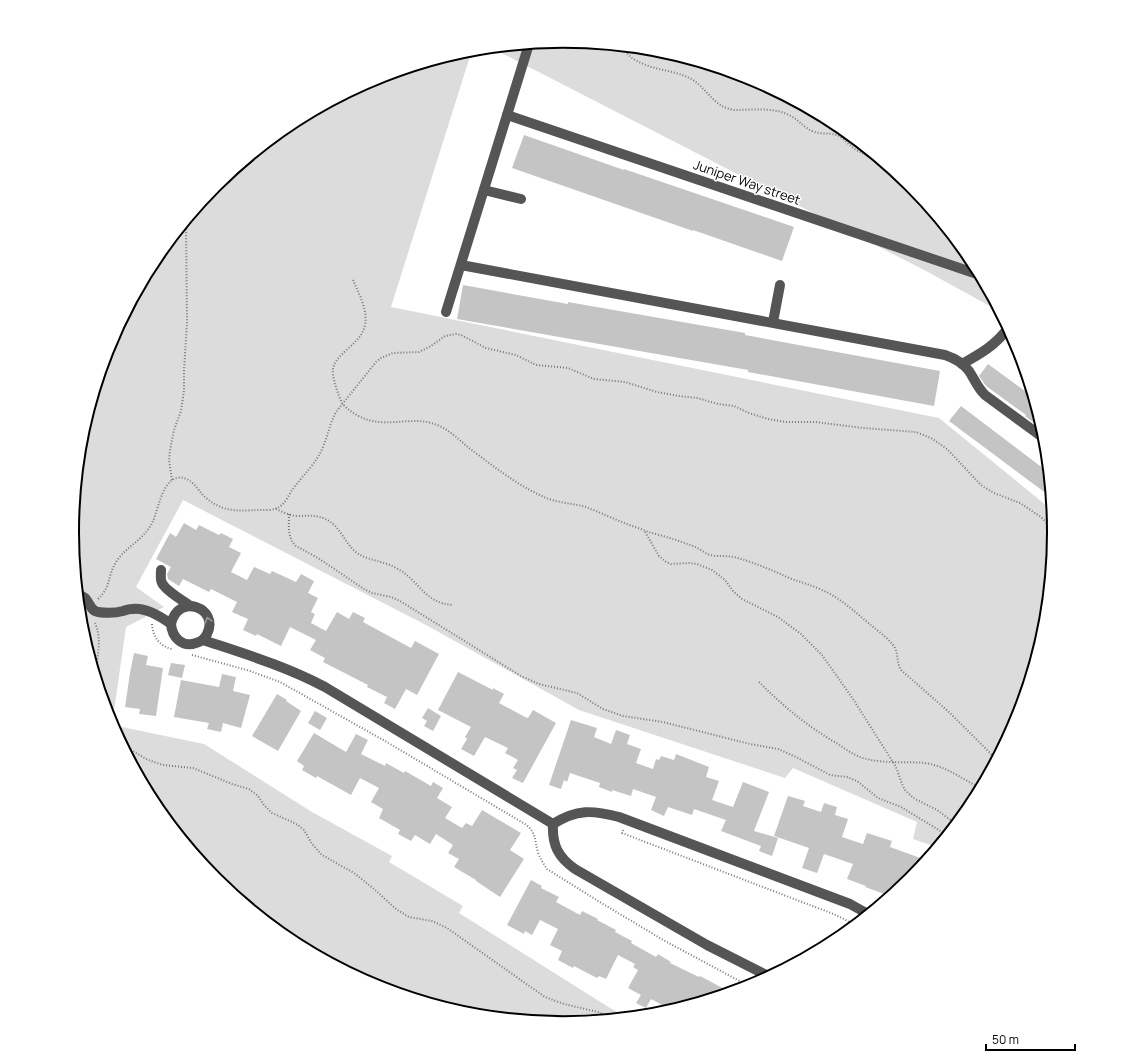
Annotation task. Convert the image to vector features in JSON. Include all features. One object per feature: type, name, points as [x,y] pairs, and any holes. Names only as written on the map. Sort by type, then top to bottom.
[{"type":"street","points":[[446,312],[527,49]]},
{"type":"street","name":"Juniper Way street","points":[[507,115],[971,272]]},
{"type":"street","points":[[484,190],[521,199]]},
{"type":"street","points":[[461,265],[773,322],[936,353],[954,358],[968,370],[980,390],[1037,433]]},
{"type":"street","points":[[773,322],[780,285]]},
{"type":"street","points":[[962,364],[989,348],[997,342],[1004,333]]},
{"type":"street","points":[[162,570],[160,578],[163,584],[173,594],[190,606],[199,608],[204,612],[210,623],[207,635],[203,640],[197,643],[184,644],[174,636],[171,624],[172,618],[176,612],[181,608],[190,606]]},
{"type":"street","points":[[83,596],[91,609],[97,612],[120,612],[137,608],[164,619],[171,624]]},
{"type":"street","points":[[203,640],[268,661],[306,677],[553,824]]},
{"type":"street","points":[[553,824],[574,814],[585,812],[607,814],[627,820],[850,904],[863,911]]},
{"type":"street","points":[[553,824],[554,842],[561,858],[568,864],[700,941],[762,973]]},
{"type":"path","points":[[626,52],[635,60],[654,67],[678,73],[693,80],[716,102],[728,109],[782,112],[797,120],[803,126],[812,131],[842,138],[856,150],[865,154]]},
{"type":"path","points":[[172,480],[169,460],[170,450],[174,430],[181,411],[184,391],[187,322],[186,229]]},
{"type":"path","points":[[353,280],[363,303],[365,323],[364,329],[358,339],[337,360],[333,369],[340,399],[352,412],[370,421],[423,421],[436,424],[447,430],[512,480],[550,500],[587,508],[644,531],[696,548],[712,555],[738,558],[835,596],[890,641],[896,649],[901,670],[950,713],[992,755]]},
{"type":"path","points":[[97,662],[99,651],[99,637],[91,609],[94,602],[106,590],[115,564],[120,556],[140,540],[149,529],[168,483],[172,480],[181,478],[190,481],[205,497],[226,510],[276,509],[286,501],[293,489],[311,468],[325,443],[332,419],[372,367],[381,358],[393,353],[419,352],[445,336],[451,335],[462,335],[486,348],[516,355],[536,365],[568,368],[594,379],[625,382],[657,392],[697,398],[718,404],[734,406],[754,415],[768,419],[786,422],[815,422],[921,434],[931,438],[947,449],[981,486],[994,493],[1020,503],[1047,524]]},
{"type":"path","points":[[276,509],[296,516],[312,515],[329,521],[336,527],[357,553],[364,557],[396,568],[410,577],[430,598],[442,603],[454,605]]},
{"type":"path","points":[[289,514],[290,537],[296,546],[318,558],[364,590],[400,601],[521,676],[539,684],[577,693],[602,709],[623,716],[663,722],[778,749],[830,775],[847,777],[856,781],[878,798],[901,806],[943,832]]},
{"type":"path","points":[[644,531],[659,556],[666,562],[671,564],[697,564],[712,570],[725,580],[733,591],[742,599],[778,617],[802,634],[822,655],[838,677],[893,762],[905,790],[915,799],[937,810],[951,821]]},
{"type":"path","points":[[153,614],[151,619],[152,629],[156,640],[164,647],[178,651]]},
{"type":"path","points":[[191,655],[247,670],[280,682],[391,744],[525,824],[534,833],[541,860],[548,869],[659,937],[741,982]]},
{"type":"path","points":[[759,682],[807,725],[855,755],[867,759],[924,763],[954,773],[975,785]]},
{"type":"path","points":[[131,750],[146,759],[163,765],[193,768],[232,784],[250,789],[272,813],[298,824],[304,830],[316,850],[322,855],[359,876],[402,914],[416,919],[432,922],[447,928],[545,997],[564,1004],[603,1014]]},
{"type":"path","points":[[627,820],[622,833],[830,912],[850,922]]},
{"type":"shaded area","points":[[531,49],[595,49],[657,57],[688,64],[719,74],[777,98],[805,113],[858,148],[905,190],[947,237],[965,263],[991,307],[926,271],[500,52]]},
{"type":"shaded area","points":[[470,57],[391,307],[939,418],[1046,505],[1046,564],[1043,595],[1031,657],[1021,688],[997,746],[982,774],[947,827],[932,845],[913,839],[917,822],[793,768],[785,778],[579,710],[426,625],[183,500],[136,587],[164,607],[126,627],[114,712],[95,657],[83,595],[80,564],[80,500],[88,438],[95,407],[116,347],[144,290],[179,237],[199,213],[244,168],[268,148],[321,113],[349,98],[407,74],[438,64]]},
{"type":"shaded area","points":[[120,727],[204,744],[312,812],[392,856],[389,862],[463,906],[459,913],[619,1013],[563,1016],[531,1015],[469,1007],[438,1000],[407,990],[349,966],[321,951],[268,916],[244,896],[199,851],[179,827],[161,801],[144,774]]},
{"type":"building","points":[[524,135],[794,227],[782,261],[512,168]]},
{"type":"building","points":[[463,285],[745,333],[745,335],[940,371],[934,406],[748,372],[748,370],[457,319]]},
{"type":"building","points":[[988,364],[1026,392],[1035,423],[1025,416],[1026,415],[986,386],[979,376]]},
{"type":"building","points":[[961,406],[1043,468],[1045,493],[949,421]]},
{"type":"building","points":[[184,523],[196,530],[199,525],[219,535],[221,533],[233,539],[229,547],[241,553],[231,572],[247,580],[254,567],[270,574],[272,571],[296,582],[301,574],[314,581],[308,593],[318,598],[311,612],[315,614],[311,623],[326,631],[337,612],[349,619],[353,612],[365,618],[363,622],[411,648],[415,641],[439,654],[417,695],[406,689],[395,709],[384,703],[387,697],[367,687],[368,685],[323,662],[325,658],[310,650],[316,640],[290,627],[281,646],[257,634],[256,636],[243,630],[248,619],[232,612],[237,602],[211,589],[209,592],[183,579],[179,586],[168,579],[167,574],[171,567],[156,559],[170,533],[176,537]]},
{"type":"building","points":[[134,653],[148,656],[146,665],[163,668],[156,716],[139,714],[140,709],[125,707]]},
{"type":"building","points":[[171,663],[185,665],[182,678],[168,675]]},
{"type":"building","points":[[458,672],[504,694],[499,703],[525,717],[528,718],[533,710],[556,723],[523,783],[512,778],[517,770],[513,768],[518,760],[505,753],[508,748],[485,737],[474,756],[461,749],[467,739],[465,737],[471,727],[438,710]]},
{"type":"building","points":[[222,674],[236,677],[233,691],[250,695],[241,728],[223,723],[221,732],[207,729],[209,723],[174,717],[181,680],[219,687]]},
{"type":"building","points":[[277,694],[301,711],[278,751],[252,736]]},
{"type":"building","points":[[428,708],[441,716],[433,731],[424,726],[427,721],[422,718]]},
{"type":"building","points":[[315,711],[327,718],[320,730],[308,723]]},
{"type":"building","points":[[571,720],[597,728],[594,737],[611,744],[616,730],[630,735],[627,744],[641,749],[636,763],[653,769],[656,759],[659,760],[661,756],[674,760],[676,754],[709,767],[706,777],[719,781],[712,800],[733,807],[743,782],[769,792],[754,831],[778,838],[772,856],[759,851],[761,846],[721,831],[726,820],[694,809],[692,815],[668,807],[664,816],[651,810],[656,797],[633,789],[631,796],[612,790],[612,792],[599,787],[600,783],[570,773],[567,782],[564,780],[561,789],[549,785]]},
{"type":"building","points":[[314,733],[346,752],[356,734],[368,740],[361,754],[385,766],[386,763],[404,773],[405,771],[431,786],[433,782],[443,788],[437,798],[452,807],[445,818],[462,828],[466,823],[472,826],[482,810],[521,833],[510,850],[524,859],[500,897],[454,867],[459,859],[448,853],[453,845],[436,834],[430,844],[415,835],[411,841],[398,834],[400,830],[379,818],[383,809],[371,802],[379,788],[360,778],[351,795],[317,776],[316,778],[302,770],[304,766],[297,761]]},
{"type":"building","points":[[788,796],[805,801],[803,806],[821,812],[824,803],[837,807],[835,815],[848,819],[842,837],[863,844],[867,833],[892,841],[890,847],[920,858],[884,894],[847,879],[853,864],[824,854],[817,873],[802,868],[809,848],[774,836]]},
{"type":"building","points":[[531,880],[542,886],[541,888],[559,897],[556,902],[580,915],[582,911],[598,919],[597,920],[616,930],[615,932],[632,941],[631,943],[656,957],[658,954],[671,962],[670,963],[723,988],[688,1000],[663,1006],[651,999],[646,1008],[636,1003],[641,995],[628,988],[638,970],[633,967],[635,964],[618,955],[606,979],[599,976],[597,978],[574,966],[573,968],[558,960],[562,951],[550,945],[558,929],[540,920],[532,935],[525,931],[524,934],[507,925]]}]
